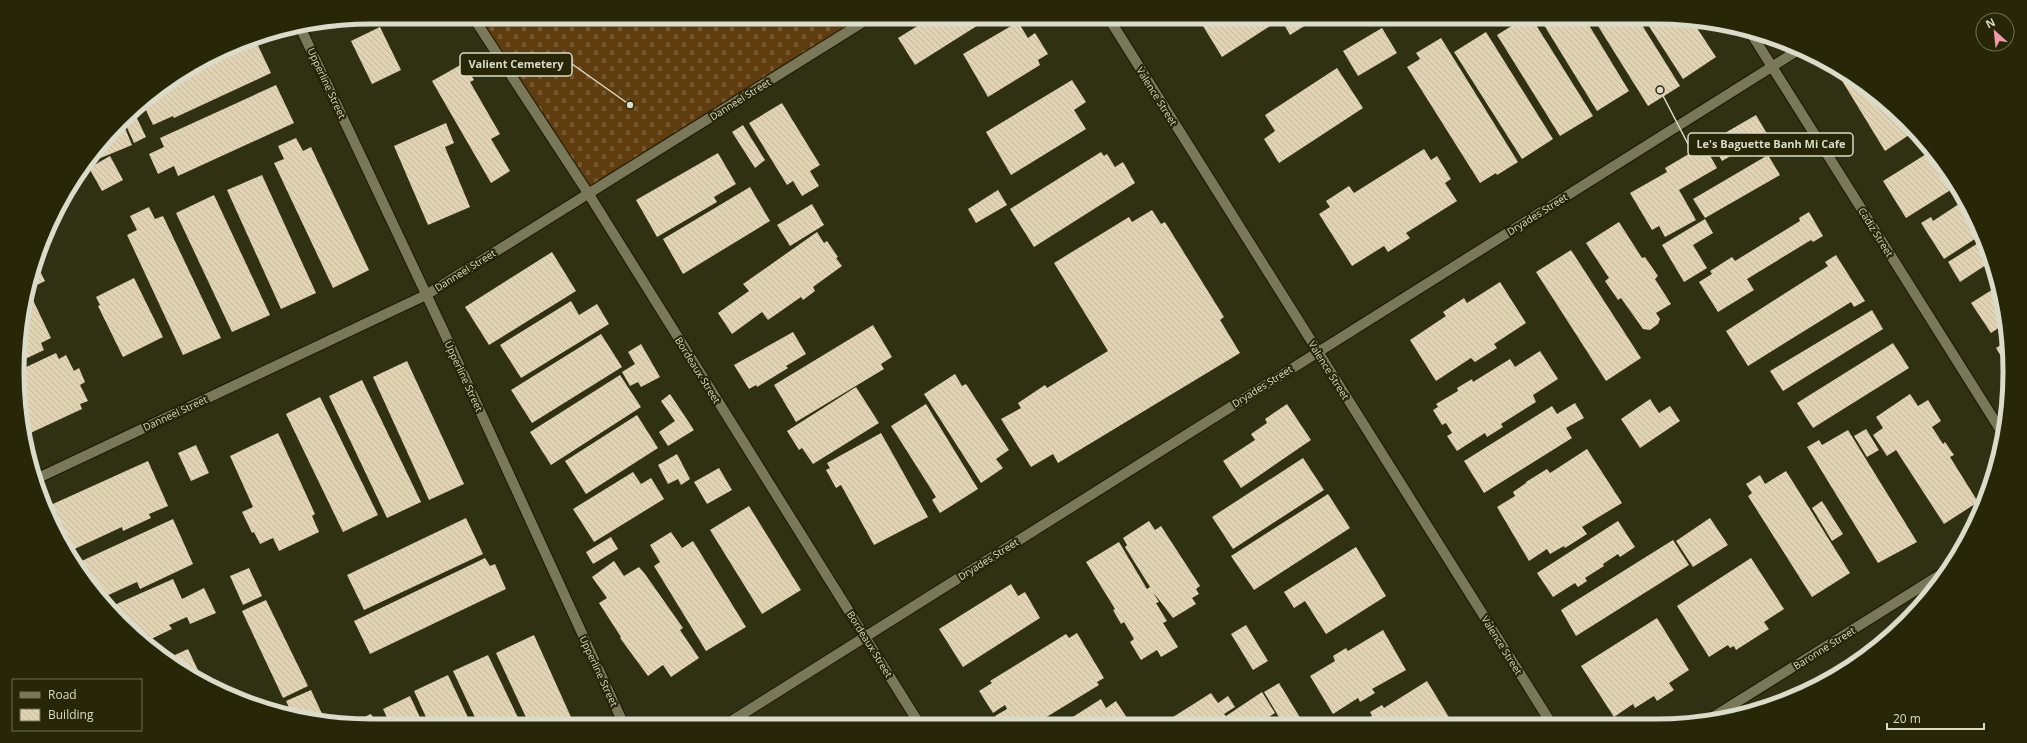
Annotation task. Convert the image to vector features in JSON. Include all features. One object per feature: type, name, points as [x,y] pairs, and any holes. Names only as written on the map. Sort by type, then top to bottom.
[{"type":"street","name":"Bordeaux Street","points":[[477,24],[588,193],[916,719]]},
{"type":"street","name":"Danneel Street","points":[[40,477],[426,295],[861,24]]},
{"type":"street","name":"Valence Street","points":[[1112,24],[1548,719]]},
{"type":"street","name":"Upperline Street","points":[[302,31],[426,295],[621,719]]},
{"type":"street","name":"Cadiz Street","points":[[1754,39],[1998,426]]},
{"type":"street","name":"Dryades Street","points":[[734,719],[1794,53]]},
{"type":"street","name":"Baronne Street","points":[[1720,713],[1935,577]]},
{"type":"green space","points":[[478,24],[860,24],[588,193]]},
{"type":"building","points":[[921,24],[980,24],[915,65],[898,38]]},
{"type":"building","points":[[1015,24],[1019,24],[1028,38],[1035,33],[1048,54],[1038,60],[1040,65],[988,97],[963,54]]},
{"type":"building","points":[[1206,24],[1273,24],[1222,57],[1203,26]]},
{"type":"building","points":[[1284,24],[1308,24],[1290,35]]},
{"type":"building","points":[[1515,24],[1535,24],[1593,116],[1560,136],[1497,35]]},
{"type":"building","points":[[1543,24],[1588,24],[1629,91],[1597,111]]},
{"type":"building","points":[[1597,24],[1641,24],[1680,86],[1648,106]]},
{"type":"building","points":[[1648,24],[1696,27],[1716,57],[1683,79]]},
{"type":"building","points":[[380,27],[401,70],[372,84],[351,41]]},
{"type":"building","points":[[1382,28],[1397,53],[1358,76],[1343,51]]},
{"type":"building","points":[[1486,32],[1553,139],[1522,159],[1454,52]]},
{"type":"building","points":[[1441,38],[1518,162],[1497,175],[1496,173],[1480,183],[1407,67],[1420,59],[1416,53]]},
{"type":"building","points":[[257,43],[271,73],[174,118],[173,116],[153,125],[145,108],[178,83],[198,71],[239,50]]},
{"type":"building","points":[[464,63],[474,80],[470,82],[500,134],[491,139],[510,171],[491,183],[432,81]]},
{"type":"building","points":[[1337,68],[1363,108],[1279,163],[1264,139],[1275,131],[1265,115]]},
{"type":"building","points":[[1840,78],[1885,110],[1910,135],[1885,151]]},
{"type":"building","points":[[1072,80],[1086,102],[1074,110],[1086,129],[1011,175],[986,132]]},
{"type":"building","points":[[276,85],[294,123],[178,176],[174,166],[158,174],[149,154],[164,147],[160,138]]},
{"type":"building","points":[[782,103],[820,165],[810,171],[819,186],[802,196],[793,181],[787,185],[749,123]]},
{"type":"building","points":[[1756,115],[1773,144],[1754,155],[1748,146],[1722,161],[1711,141]]},
{"type":"building","points":[[136,116],[146,137],[134,143],[126,126]]},
{"type":"building","points":[[446,123],[454,143],[445,147],[470,207],[428,225],[394,146]]},
{"type":"building","points":[[743,125],[765,160],[755,168],[732,132]]},
{"type":"building","points":[[125,127],[132,145],[96,160],[110,142]]},
{"type":"building","points":[[296,138],[303,151],[311,147],[369,270],[333,288],[274,163],[284,159],[278,146]]},
{"type":"building","points":[[1704,145],[1717,168],[1679,190],[1696,220],[1665,237],[1659,226],[1652,230],[1630,193],[1667,172],[1665,168]]},
{"type":"building","points":[[1424,149],[1431,160],[1437,156],[1451,179],[1445,183],[1457,201],[1406,233],[1410,238],[1388,252],[1384,246],[1352,266],[1319,214],[1330,207],[1326,201],[1349,186],[1354,193]]},
{"type":"building","points":[[1101,152],[1104,156],[1107,154],[1115,167],[1123,162],[1135,183],[1034,247],[1010,209]]},
{"type":"building","points":[[718,153],[736,184],[714,197],[717,202],[657,237],[636,200]]},
{"type":"building","points":[[1926,154],[1951,190],[1906,218],[1883,181]]},
{"type":"building","points":[[1768,155],[1780,175],[1705,218],[1693,199]]},
{"type":"building","points":[[110,156],[123,180],[102,191],[90,169]]},
{"type":"building","points":[[262,175],[316,293],[281,309],[227,190]]},
{"type":"building","points":[[750,187],[770,221],[683,274],[663,239]]},
{"type":"building","points":[[998,190],[1007,205],[976,223],[968,209]]},
{"type":"building","points":[[214,195],[270,315],[232,332],[176,213]]},
{"type":"building","points":[[812,204],[824,225],[790,246],[777,225]]},
{"type":"building","points":[[1959,204],[1976,238],[1944,259],[1921,223],[1931,217],[1933,221]]},
{"type":"building","points":[[149,207],[155,219],[163,216],[221,338],[183,355],[127,235],[137,230],[130,216]]},
{"type":"building","points":[[1152,210],[1161,224],[1165,222],[1224,317],[1220,320],[1240,353],[1058,463],[1053,454],[1031,467],[1001,419],[1021,408],[1018,403],[1045,385],[1047,388],[1108,351],[1054,263],[1129,217],[1132,222]]},
{"type":"building","points":[[1809,212],[1823,236],[1813,242],[1811,240],[1747,279],[1754,290],[1718,312],[1699,282],[1712,274],[1710,271],[1732,257],[1735,261],[1800,221],[1799,218]]},
{"type":"building","points":[[1705,219],[1713,233],[1693,245],[1707,268],[1684,282],[1662,245]]},
{"type":"building","points":[[1619,222],[1642,258],[1645,257],[1658,276],[1655,279],[1671,304],[1656,313],[1660,319],[1658,324],[1650,330],[1643,329],[1621,298],[1618,300],[1605,281],[1609,278],[1586,243]]},
{"type":"building","points":[[817,232],[824,243],[827,241],[838,257],[836,258],[842,266],[813,287],[815,291],[803,300],[801,297],[768,320],[762,312],[732,334],[718,313],[749,291],[743,284]]},
{"type":"building","points":[[1978,243],[1986,265],[1960,282],[1948,262]]},
{"type":"building","points":[[1571,250],[1641,358],[1606,381],[1536,272]]},
{"type":"building","points":[[552,252],[576,291],[489,345],[465,307]]},
{"type":"building","points":[[1836,255],[1865,301],[1854,307],[1851,302],[1748,366],[1726,331],[1828,266],[1825,262]]},
{"type":"building","points":[[39,270],[45,281],[35,286]]},
{"type":"building","points":[[134,278],[163,337],[123,357],[98,306],[100,305],[96,297]]},
{"type":"building","points":[[1500,282],[1526,323],[1494,344],[1497,348],[1475,362],[1471,358],[1436,381],[1410,340],[1446,316],[1443,312],[1464,298],[1467,303]]},
{"type":"building","points":[[1993,289],[2000,327],[1991,333],[1971,303]]},
{"type":"building","points":[[33,300],[51,338],[41,343],[44,350],[25,359],[27,326]]},
{"type":"building","points":[[571,301],[579,315],[597,304],[609,324],[521,378],[500,345]]},
{"type":"building","points":[[1872,310],[1883,329],[1783,391],[1770,371]]},
{"type":"building","points":[[873,325],[892,357],[881,364],[884,369],[796,422],[774,385]]},
{"type":"building","points":[[793,332],[806,354],[786,366],[788,368],[757,387],[756,385],[749,389],[734,365]]},
{"type":"building","points":[[601,334],[622,367],[532,423],[511,390]]},
{"type":"building","points":[[1893,343],[1909,368],[1813,428],[1797,403]]},
{"type":"building","points":[[641,344],[660,377],[641,387],[638,382],[630,386],[622,372],[635,364],[628,352]]},
{"type":"building","points":[[2002,344],[2002,358],[1996,348]]},
{"type":"building","points":[[1540,351],[1558,379],[1533,395],[1536,402],[1501,424],[1503,427],[1487,437],[1485,433],[1457,451],[1447,436],[1452,433],[1446,423],[1442,425],[1433,410],[1438,407],[1436,404],[1458,391],[1457,388],[1472,379],[1473,382],[1510,359],[1515,367]]},
{"type":"building","points":[[56,353],[59,359],[66,355],[74,371],[79,368],[85,382],[80,385],[88,401],[80,404],[82,409],[30,433],[27,417],[24,368]]},
{"type":"building","points":[[407,361],[464,484],[429,500],[373,377]]},
{"type":"building","points":[[955,374],[962,386],[966,384],[1009,450],[996,459],[1003,468],[981,483],[924,394]]},
{"type":"building","points":[[620,375],[641,407],[551,465],[530,432]]},
{"type":"building","points":[[362,380],[421,502],[387,518],[329,396]]},
{"type":"building","points":[[856,387],[879,423],[813,464],[802,448],[799,450],[787,431]]},
{"type":"building","points":[[670,394],[694,430],[668,446],[659,432],[675,421],[661,401]]},
{"type":"building","points":[[1910,394],[1918,406],[1928,400],[1941,421],[1932,427],[1943,444],[1945,442],[1954,455],[1950,457],[1978,502],[1944,524],[1896,450],[1887,456],[1873,435],[1883,428],[1876,417]]},
{"type":"building","points":[[320,397],[378,515],[343,532],[286,414]]},
{"type":"building","points":[[1650,399],[1659,413],[1670,406],[1680,421],[1640,448],[1621,419]]},
{"type":"building","points":[[1575,403],[1584,418],[1566,428],[1572,438],[1484,493],[1464,461],[1552,406],[1557,414]]},
{"type":"building","points":[[926,404],[978,489],[940,513],[932,500],[936,497],[891,426]]},
{"type":"building","points":[[1287,404],[1311,440],[1241,488],[1223,461],[1255,440],[1251,434],[1267,423],[1265,419]]},
{"type":"building","points":[[637,415],[658,448],[586,494],[565,461]]},
{"type":"building","points":[[1866,429],[1879,450],[1867,457],[1854,436]]},
{"type":"building","points":[[1848,430],[1917,542],[1878,563],[1807,447],[1819,440],[1822,445]]},
{"type":"building","points":[[278,433],[315,514],[312,516],[319,532],[279,551],[273,538],[260,544],[254,532],[252,533],[242,512],[253,507],[230,456]]},
{"type":"building","points":[[881,433],[928,517],[874,545],[841,485],[836,488],[826,470],[830,468],[827,463]]},
{"type":"building","points":[[196,445],[209,473],[191,481],[178,453]]},
{"type":"building","points":[[1587,449],[1622,503],[1582,527],[1587,534],[1565,548],[1564,546],[1550,554],[1547,549],[1529,561],[1497,507],[1515,496],[1513,492],[1526,482],[1547,469],[1550,473]]},
{"type":"building","points":[[677,454],[690,479],[681,485],[678,479],[668,484],[658,465]]},
{"type":"building","points":[[1303,458],[1324,490],[1233,549],[1212,517]]},
{"type":"building","points":[[148,461],[168,506],[149,514],[151,518],[123,531],[122,527],[74,549],[51,505]]},
{"type":"building","points":[[719,468],[732,490],[707,504],[694,482]]},
{"type":"building","points":[[1786,471],[1850,573],[1812,597],[1748,496],[1752,493],[1746,484],[1760,475],[1765,484]]},
{"type":"building","points":[[633,472],[641,484],[651,478],[664,499],[594,542],[573,509]]},
{"type":"building","points":[[1328,494],[1350,528],[1254,590],[1231,556]]},
{"type":"building","points":[[1822,501],[1843,534],[1832,541],[1812,508]]},
{"type":"building","points":[[749,506],[801,590],[762,614],[710,530]]},
{"type":"building","points":[[466,518],[483,554],[364,610],[347,575]]},
{"type":"building","points":[[1710,518],[1728,545],[1693,567],[1676,541]]},
{"type":"building","points":[[173,519],[193,564],[140,589],[137,582],[106,596],[81,561]]},
{"type":"building","points":[[1149,521],[1155,530],[1161,526],[1200,586],[1196,589],[1199,594],[1192,598],[1196,604],[1173,618],[1153,592],[1159,602],[1156,603],[1167,621],[1163,623],[1178,647],[1161,657],[1157,650],[1141,660],[1130,642],[1134,639],[1124,622],[1121,624],[1113,610],[1115,609],[1086,562],[1119,542],[1147,589],[1150,587],[1125,547],[1127,545],[1123,538]]},
{"type":"building","points":[[1618,521],[1635,547],[1620,557],[1618,554],[1603,564],[1604,566],[1585,578],[1587,581],[1578,587],[1575,583],[1553,597],[1537,573]]},
{"type":"building","points":[[671,532],[682,548],[693,541],[746,627],[706,651],[654,566],[660,562],[650,545]]},
{"type":"building","points":[[611,537],[618,549],[593,564],[586,552]]},
{"type":"building","points":[[1673,540],[1689,565],[1576,636],[1561,610]]},
{"type":"building","points":[[1356,547],[1386,596],[1326,634],[1305,601],[1294,608],[1284,592]]},
{"type":"building","points":[[485,558],[490,566],[495,564],[506,589],[370,654],[354,621]]},
{"type":"building","points":[[1751,558],[1784,609],[1764,622],[1769,629],[1736,650],[1734,646],[1730,648],[1728,645],[1709,657],[1677,606]]},
{"type":"building","points":[[614,561],[624,576],[639,567],[683,628],[680,630],[699,658],[671,677],[663,665],[648,676],[620,638],[621,637],[599,603],[607,598],[592,577]]},
{"type":"building","points":[[249,568],[262,596],[243,605],[230,576]]},
{"type":"building","points":[[173,579],[182,599],[204,588],[216,613],[190,624],[187,617],[169,625],[172,629],[151,639],[149,635],[146,636],[142,633],[114,605]]},
{"type":"building","points":[[1011,584],[1018,596],[1025,592],[1040,618],[963,667],[939,629]]},
{"type":"building","points":[[266,600],[308,686],[283,698],[242,611]]},
{"type":"building","points":[[1657,618],[1689,670],[1669,683],[1674,690],[1657,701],[1654,696],[1635,708],[1633,704],[1614,717],[1581,666]]},
{"type":"building","points":[[1246,625],[1268,661],[1253,670],[1231,634]]},
{"type":"building","points":[[1383,630],[1406,670],[1372,689],[1375,693],[1360,702],[1358,698],[1333,714],[1310,676],[1335,661],[1333,656],[1346,648],[1348,651]]},
{"type":"building","points":[[1077,633],[1104,678],[1097,682],[1099,685],[1043,719],[997,719],[995,716],[1007,709],[1005,705],[993,713],[979,691],[992,683],[990,681],[1066,634],[1069,638]]},
{"type":"building","points":[[534,635],[572,719],[527,719],[496,653]]},
{"type":"building","points":[[188,649],[199,673],[178,660],[173,656]]},
{"type":"building","points":[[488,655],[519,719],[476,719],[453,671]]},
{"type":"building","points":[[448,675],[469,719],[427,719],[414,691]]},
{"type":"building","points":[[1427,681],[1450,719],[1368,719],[1372,716],[1370,712],[1382,705],[1384,708]]},
{"type":"building","points":[[1279,683],[1301,719],[1280,719],[1264,692]]},
{"type":"building","points":[[311,690],[323,715],[290,709],[286,701]]},
{"type":"building","points":[[1262,692],[1275,713],[1266,719],[1174,719],[1173,717],[1211,693],[1218,703],[1228,696],[1235,707],[1224,714],[1226,716]]},
{"type":"building","points":[[410,696],[421,719],[388,719],[383,709]]},
{"type":"building","points":[[1101,699],[1106,708],[1116,701],[1128,719],[1070,719]]},
{"type":"building","points":[[371,714],[374,719],[372,719],[361,719]]},
{"type":"place","name":"Le's Baguette Banh Mi Cafe","points":[[1660,90]]},
{"type":"place","name":"Valient Cemetery","points":[[630,105]]}]
